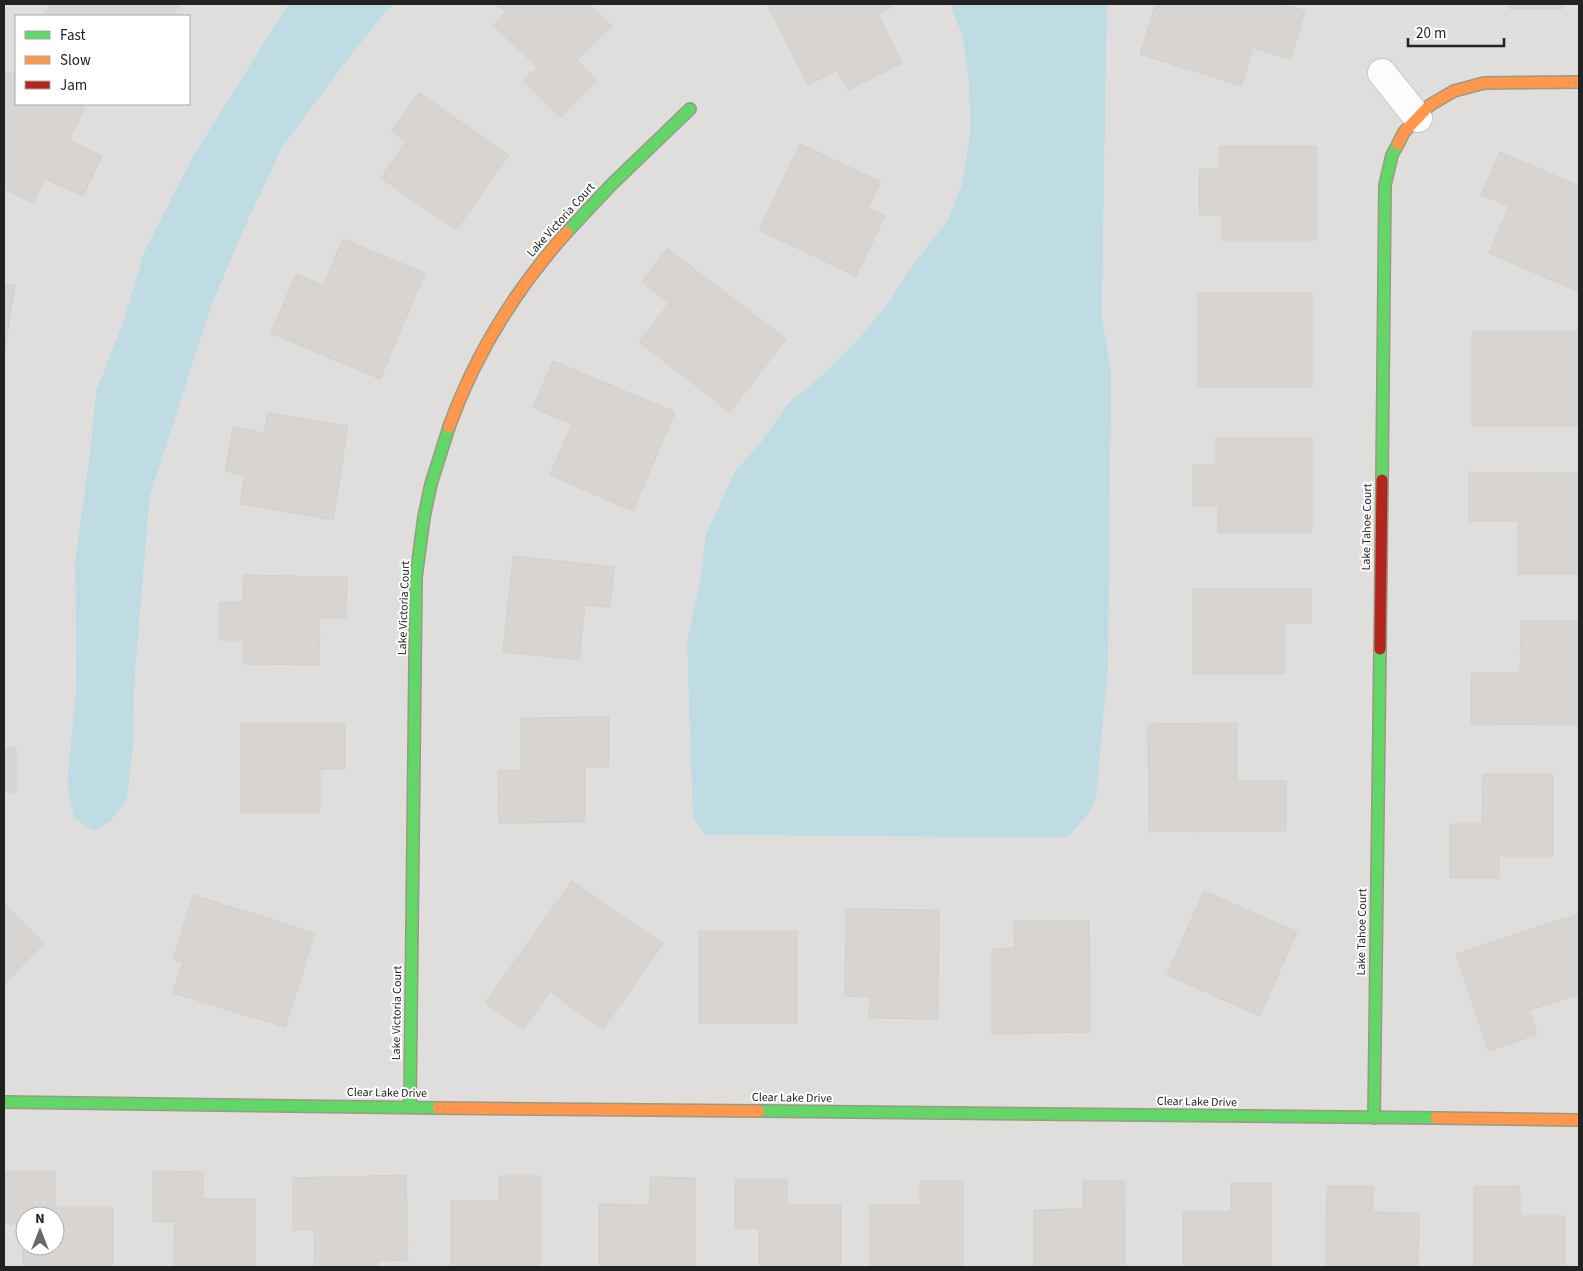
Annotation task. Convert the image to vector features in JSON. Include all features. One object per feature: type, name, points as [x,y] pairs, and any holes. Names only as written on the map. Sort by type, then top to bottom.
[{"type":"street","points":[[1382,73],[1418,118]]},
{"type":"street","name":"Lake Tahoe Court","points":[[1374,1118],[1385,185],[1392,155],[1404,132],[1430,105],[1454,91],[1484,82],[1579,82]]},
{"type":"street","name":"Lake Victoria Court","points":[[410,1107],[416,577],[424,517],[442,448],[464,390],[496,326],[536,267],[583,214],[690,109]]},
{"type":"street","name":"Clear Lake Drive","points":[[4,1102],[1579,1120]]},
{"type":"shaded area","points":[[4,4],[288,4],[193,156],[144,252],[122,325],[96,391],[75,560],[76,689],[67,782],[75,818],[95,831],[111,821],[133,745],[135,675],[150,496],[211,307],[243,231],[282,148],[386,11],[395,4],[950,4],[962,35],[969,81],[970,131],[963,181],[948,220],[908,271],[891,299],[860,337],[820,377],[787,404],[762,441],[735,471],[706,534],[700,580],[693,818],[706,835],[1066,838],[1089,814],[1111,371],[1102,315],[1107,4],[1579,4],[1579,1267],[4,1267]]},
{"type":"water","points":[[288,4],[395,4],[386,11],[341,68],[282,148],[243,231],[211,307],[150,496],[135,675],[133,745],[127,798],[111,821],[94,831],[74,818],[67,782],[76,689],[75,560],[96,391],[122,325],[144,252],[193,156]]},
{"type":"water","points":[[950,4],[1107,4],[1102,315],[1111,371],[1108,665],[1096,798],[1089,814],[1066,838],[706,835],[693,818],[687,643],[700,580],[706,534],[735,471],[762,441],[787,404],[820,377],[860,337],[891,299],[908,271],[948,220],[963,181],[970,131],[969,81],[962,35]]},
{"type":"building","points":[[51,4],[180,4],[173,15],[44,15]]},
{"type":"building","points":[[496,4],[589,4],[612,26],[577,61],[597,80],[560,118],[523,81],[537,67],[493,25],[505,12]]},
{"type":"building","points":[[767,4],[891,4],[892,7],[878,14],[902,63],[848,90],[837,70],[808,85]]},
{"type":"building","points":[[1156,4],[1281,4],[1305,11],[1290,59],[1253,47],[1241,86],[1140,54]]},
{"type":"building","points":[[1510,4],[1562,4],[1562,9],[1510,9]]},
{"type":"building","points":[[4,70],[15,76],[15,105],[78,105],[85,108],[69,140],[102,156],[83,196],[45,179],[33,203],[4,189]]},
{"type":"building","points":[[419,93],[509,155],[456,230],[381,178],[406,141],[391,131]]},
{"type":"building","points":[[800,144],[881,182],[868,208],[885,216],[856,276],[759,230]]},
{"type":"building","points":[[1220,146],[1316,146],[1316,240],[1222,240],[1222,215],[1199,215],[1199,169],[1220,169]]},
{"type":"building","points":[[1500,152],[1579,186],[1579,292],[1489,253],[1509,206],[1481,195]]},
{"type":"building","points":[[343,239],[425,273],[380,379],[271,333],[296,274],[323,285]]},
{"type":"building","points":[[667,248],[786,339],[730,412],[639,342],[669,303],[642,282]]},
{"type":"building","points":[[4,283],[15,285],[4,355]]},
{"type":"building","points":[[1198,293],[1312,293],[1312,387],[1198,387]]},
{"type":"building","points":[[1472,331],[1579,331],[1579,426],[1472,426]]},
{"type":"building","points":[[553,361],[675,412],[633,511],[550,475],[572,424],[533,408]]},
{"type":"building","points":[[268,413],[348,426],[333,520],[240,504],[245,475],[225,471],[233,427],[264,433]]},
{"type":"building","points":[[1216,438],[1312,438],[1312,533],[1218,533],[1218,506],[1193,506],[1193,465],[1216,465]]},
{"type":"building","points":[[1469,472],[1579,473],[1579,574],[1518,574],[1518,521],[1469,521]]},
{"type":"building","points":[[513,556],[614,567],[610,607],[585,605],[579,660],[503,652]]},
{"type":"building","points":[[244,575],[347,577],[346,618],[320,618],[319,665],[244,664],[244,640],[220,640],[220,602],[243,602]]},
{"type":"building","points":[[1193,589],[1311,589],[1311,623],[1284,623],[1284,674],[1193,674]]},
{"type":"building","points":[[1521,621],[1579,621],[1579,725],[1471,724],[1471,673],[1520,673]]},
{"type":"building","points":[[609,717],[609,767],[585,767],[585,822],[499,823],[498,771],[521,770],[521,718]]},
{"type":"building","points":[[1237,723],[1237,781],[1286,781],[1286,831],[1149,832],[1148,724]]},
{"type":"building","points":[[241,724],[345,724],[345,769],[320,769],[320,813],[241,813]]},
{"type":"building","points":[[4,748],[16,748],[16,792],[4,792]]},
{"type":"building","points":[[1483,774],[1553,774],[1553,856],[1499,856],[1499,878],[1450,878],[1450,824],[1482,824]]},
{"type":"building","points":[[572,881],[663,944],[603,1029],[550,992],[523,1029],[485,1003]]},
{"type":"building","points":[[1204,891],[1297,932],[1260,1016],[1167,975]]},
{"type":"building","points":[[193,895],[315,933],[285,1027],[173,993],[183,963],[173,960]]},
{"type":"building","points":[[4,903],[44,943],[4,984]]},
{"type":"building","points":[[846,909],[939,910],[938,1019],[869,1018],[870,997],[845,996]]},
{"type":"building","points":[[1579,914],[1579,994],[1529,1010],[1537,1034],[1488,1051],[1456,954]]},
{"type":"building","points":[[1014,921],[1089,921],[1090,1032],[992,1034],[992,949],[1015,948]]},
{"type":"building","points":[[699,931],[797,931],[797,1023],[699,1023]]},
{"type":"building","points":[[4,1171],[55,1171],[55,1206],[15,1206],[15,1224],[4,1224]]},
{"type":"building","points":[[153,1171],[203,1172],[203,1199],[255,1199],[255,1267],[174,1267],[175,1222],[153,1222]]},
{"type":"building","points":[[406,1175],[408,1260],[378,1261],[378,1267],[315,1267],[314,1229],[293,1230],[293,1178]]},
{"type":"building","points":[[499,1176],[540,1176],[540,1267],[451,1267],[451,1201],[499,1201]]},
{"type":"building","points":[[650,1177],[695,1178],[695,1267],[599,1267],[599,1204],[650,1205]]},
{"type":"building","points":[[735,1179],[787,1179],[787,1205],[841,1205],[841,1267],[759,1267],[759,1228],[735,1228]]},
{"type":"building","points":[[920,1181],[963,1181],[963,1267],[870,1267],[870,1205],[920,1205]]},
{"type":"building","points":[[1083,1181],[1124,1181],[1125,1267],[1034,1267],[1034,1210],[1083,1209]]},
{"type":"building","points":[[1231,1183],[1271,1183],[1271,1267],[1183,1267],[1183,1212],[1231,1212]]},
{"type":"building","points":[[1327,1186],[1373,1186],[1373,1212],[1419,1213],[1418,1267],[1326,1267]]},
{"type":"building","points":[[1520,1186],[1520,1216],[1565,1216],[1565,1267],[1474,1267],[1474,1187]]},
{"type":"building","points":[[65,1208],[113,1208],[113,1267],[23,1267],[23,1256],[65,1256]]},
{"type":"traffic: fast","points":[[567,232],[611,185],[690,109]]},
{"type":"traffic: fast","points":[[1382,480],[1385,185],[1392,155],[1398,144]]},
{"type":"traffic: fast","points":[[410,1107],[416,577],[424,517],[431,484],[449,427]]},
{"type":"traffic: fast","points":[[1374,1118],[1380,649]]},
{"type":"traffic: fast","points":[[4,1102],[438,1108]]},
{"type":"traffic: fast","points":[[759,1111],[1436,1118]]},
{"type":"traffic: slow","points":[[1398,144],[1404,132],[1430,105],[1454,91],[1484,83],[1579,82]]},
{"type":"traffic: slow","points":[[449,427],[471,374],[499,324],[531,276],[567,232]]},
{"type":"traffic: slow","points":[[438,1108],[759,1111]]},
{"type":"traffic: slow","points":[[1436,1118],[1579,1120]]},
{"type":"traffic: jam","points":[[1380,649],[1382,480]]}]
